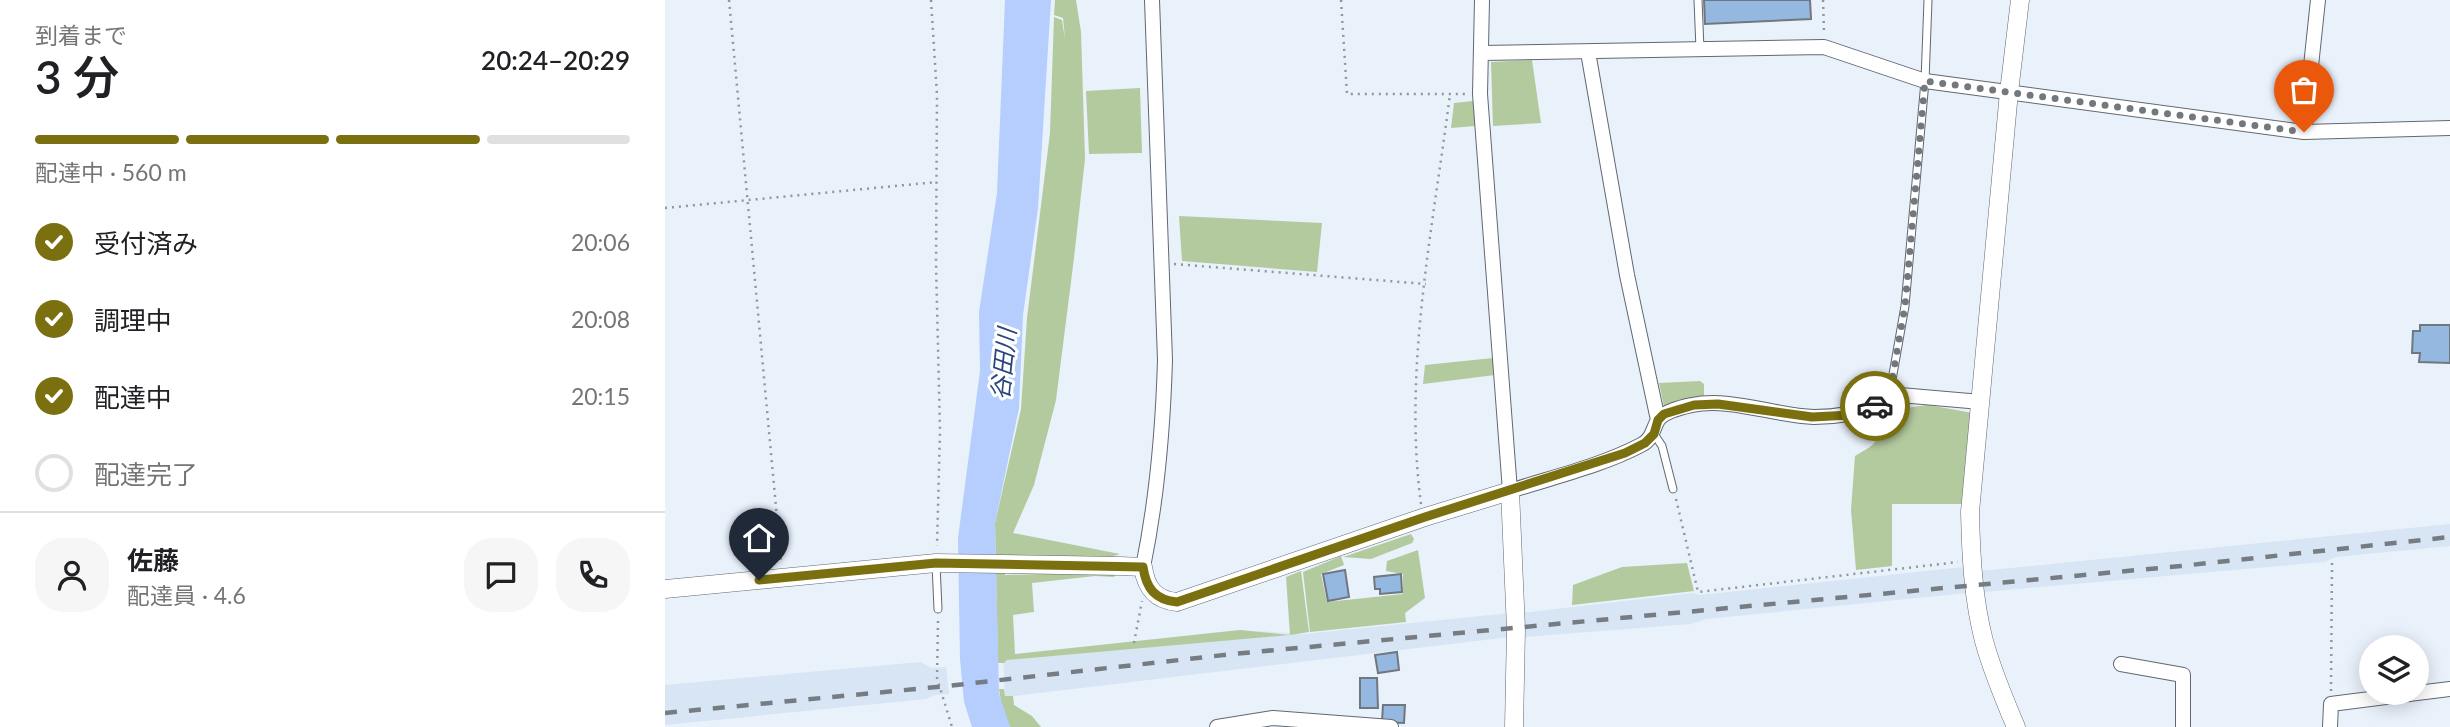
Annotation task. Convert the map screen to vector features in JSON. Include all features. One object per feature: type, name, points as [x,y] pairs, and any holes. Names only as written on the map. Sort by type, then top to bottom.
[{"type":"street","points":[[1152,0],[1165,360],[1157,476],[1143,567],[1147,585],[1158,598],[1177,602],[1425,517],[1625,453],[1645,443],[1664,414],[1694,405],[1706,404],[1812,417],[1851,415],[1901,394],[1981,402]]},
{"type":"street","points":[[1482,0],[1480,94],[1510,491],[1515,629],[1514,727]]},
{"type":"street","points":[[2016,727],[1984,641],[1976,599],[1970,512],[2020,0]]},
{"type":"street","points":[[2304,132],[2318,0]]},
{"type":"street","points":[[1482,53],[1824,47],[1925,81],[2304,132],[2450,128]]},
{"type":"street","points":[[1588,52],[1656,427]]},
{"type":"street","points":[[665,589],[939,563],[1143,567]]},
{"type":"street","points":[[2122,664],[2183,675],[2183,727]]},
{"type":"street","points":[[2429,692],[2450,689]]},
{"type":"street","points":[[2330,727],[2331,704],[2359,700]]},
{"type":"street","points":[[1217,727],[1273,718],[1391,727]]},
{"type":"lane","points":[[1698,0],[1700,49]]},
{"type":"lane","points":[[1889,397],[1905,306],[1925,81],[1928,0]]},
{"type":"lane","points":[[1656,427],[1673,489]]},
{"type":"lane","points":[[938,609],[939,563]]},
{"type":"path","points":[[729,0],[783,578]]},
{"type":"path","points":[[931,0],[937,95],[939,563]]},
{"type":"path","points":[[1341,0],[1347,94],[1480,94]]},
{"type":"path","points":[[1823,0],[1824,47]]},
{"type":"path","points":[[1425,517],[1415,458],[1416,369],[1450,94]]},
{"type":"path","points":[[665,208],[937,182]]},
{"type":"path","points":[[1170,263],[1426,284]]},
{"type":"path","points":[[1673,489],[1698,592],[1972,561]]},
{"type":"path","points":[[2331,704],[2332,562]]},
{"type":"path","points":[[1135,643],[1139,606],[1152,592]]},
{"type":"path","points":[[938,609],[937,678],[952,727]]},
{"type":"shaded area","points":[[2450,524],[2450,546],[2336,557],[2324,562],[1984,592],[1981,571]]},
{"type":"shaded area","points":[[1964,567],[1967,593],[1706,619],[1691,624],[1524,637],[1522,613],[1693,593],[1700,595]]},
{"type":"shaded area","points":[[1510,613],[1510,637],[1005,697],[1003,655],[1240,630],[1304,634]]},
{"type":"shaded area","points":[[921,662],[931,668],[946,667],[949,694],[926,699],[665,725],[665,685]]},
{"type":"green space","points":[[1055,0],[1076,0],[1081,32],[1085,159],[1056,400],[1034,485],[1013,533],[1120,554],[1108,558],[1005,559],[1005,575],[1103,572],[1115,575],[1032,583],[1034,612],[1013,615],[1015,654],[1240,630],[1290,635],[1007,660],[998,663],[995,523],[1021,409],[1027,318],[1050,133],[1054,17],[1062,20],[1065,39],[1063,18],[1054,15]]},
{"type":"green space","points":[[1532,60],[1541,123],[1493,126],[1491,62]]},
{"type":"green space","points":[[1140,88],[1142,153],[1089,154],[1086,91]]},
{"type":"green space","points":[[1473,101],[1475,126],[1451,128],[1454,103]]},
{"type":"green space","points":[[1179,216],[1322,223],[1317,272],[1182,261]]},
{"type":"green space","points":[[1493,358],[1495,375],[1423,384],[1425,365]]},
{"type":"green space","points":[[1700,381],[1704,384],[1704,397],[1664,407],[1659,383]]},
{"type":"green space","points":[[1928,405],[1973,413],[1963,504],[1892,504],[1892,566],[1856,570],[1851,510],[1855,456],[1876,441],[1882,416]]},
{"type":"green space","points":[[1411,534],[1414,539],[1412,543],[1371,559],[1343,557]]},
{"type":"green space","points":[[1418,550],[1425,598],[1405,613],[1406,622],[1310,632],[1303,572],[1341,556],[1344,565],[1321,574],[1327,602],[1403,594],[1403,574],[1386,571],[1387,561]]},
{"type":"green space","points":[[1687,563],[1694,591],[1572,605],[1573,585],[1622,567]]},
{"type":"green space","points":[[1301,571],[1309,632],[1290,635],[1286,577]]},
{"type":"green space","points":[[999,689],[1004,689],[1005,696],[1013,696],[1014,705],[1032,716],[1041,727],[1010,727],[1002,708]]},
{"type":"water","name":"谷田川","points":[[1005,0],[1051,0],[1038,208],[1023,315],[1019,408],[995,523],[999,693],[1010,727],[972,727],[964,702],[960,659],[958,538],[980,371],[979,312],[997,193]]},
{"type":"building","points":[[1704,0],[1810,0],[1811,19],[1705,24]]},
{"type":"building","points":[[2420,325],[2450,325],[2450,363],[2419,362],[2420,353],[2412,353],[2413,331],[2420,331]]},
{"type":"building","points":[[1345,570],[1349,597],[1328,601],[1323,574]]},
{"type":"building","points":[[1401,574],[1402,592],[1380,594],[1380,589],[1375,589],[1374,577]]},
{"type":"building","points":[[1397,652],[1399,670],[1378,673],[1375,655]]},
{"type":"building","points":[[1360,678],[1377,678],[1378,708],[1360,708]]},
{"type":"building","points":[[1383,705],[1405,705],[1404,723],[1382,722]]},
{"type":"railway","points":[[665,713],[947,686],[1233,654],[2181,566],[2450,537]]},
{"type":"way so far","points":[[1875,406],[1889,397],[1905,306],[1925,81],[2304,132]]},
{"type":"route","points":[[759,580],[936,563],[1143,567],[1147,585],[1152,592],[1158,598],[1177,602],[1425,517],[1625,453],[1645,443],[1654,434],[1658,420],[1664,414],[1694,405],[1718,404],[1812,417],[1851,415],[1875,406]]}]
